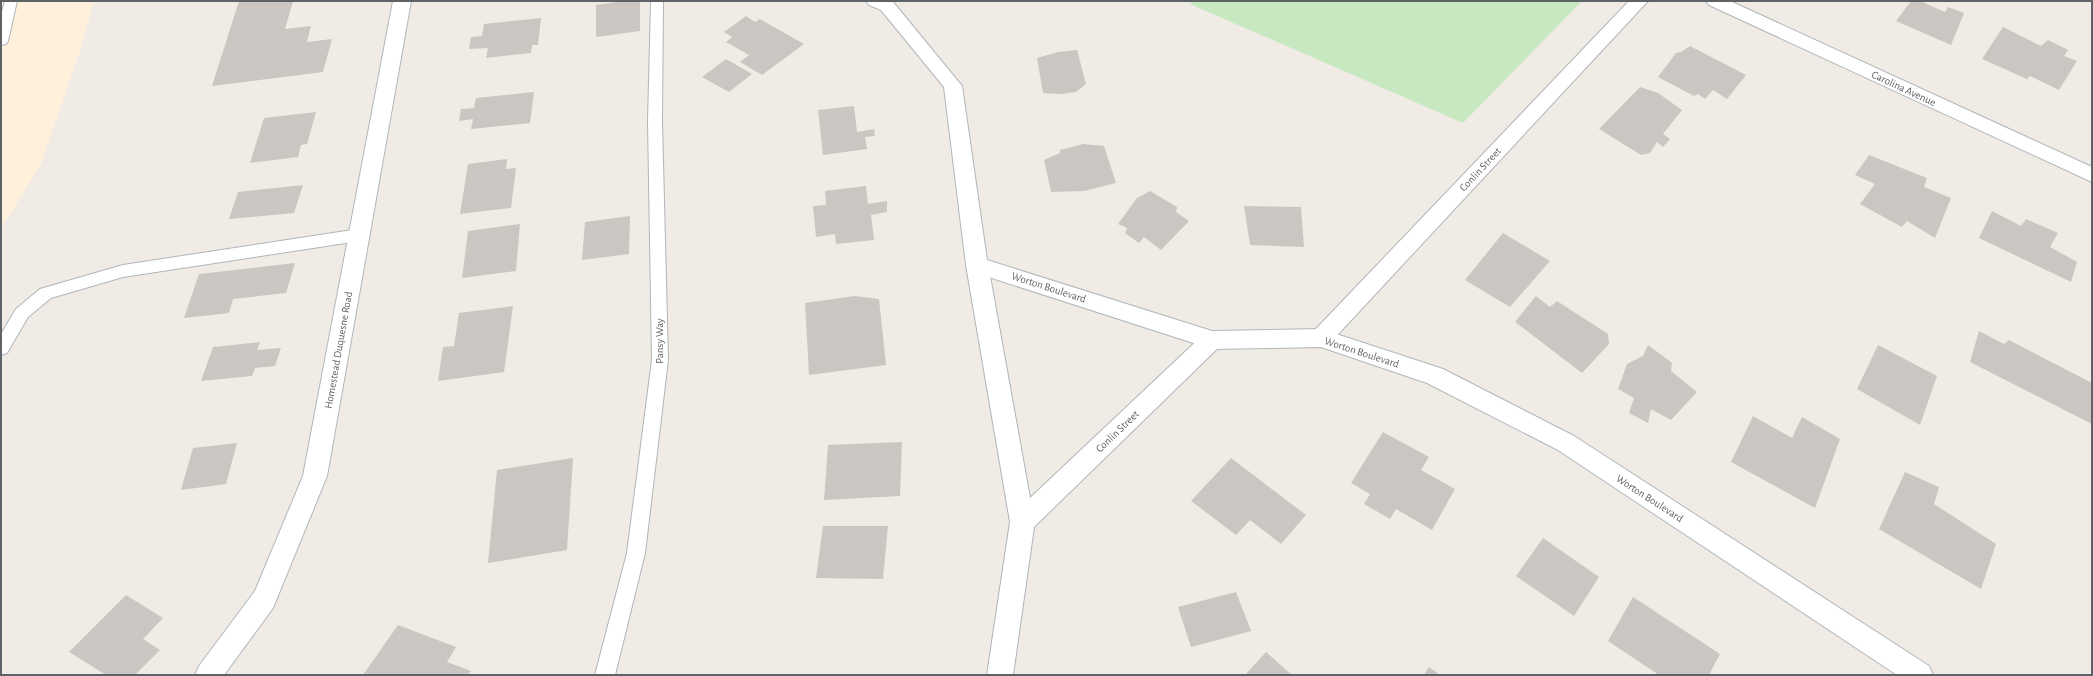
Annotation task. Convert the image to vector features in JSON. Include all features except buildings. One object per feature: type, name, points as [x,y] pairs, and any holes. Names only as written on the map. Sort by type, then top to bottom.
[{"type":"street","name":"Homestead Duquesne Road","points":[[208,675],[264,599],[315,476],[402,1]]},
{"type":"street","points":[[875,1],[887,6],[953,86],[977,265],[1022,522],[1000,675]]},
{"type":"street","name":"Conlin Street","points":[[1321,338],[1639,1]]},
{"type":"street","name":"Carolina Avenue","points":[[1716,1],[2092,175]]},
{"type":"street","name":"Worton Boulevard","points":[[977,265],[1212,340],[1321,338],[1434,376],[1566,443],[1920,675]]},
{"type":"street","name":"Conlin Street","points":[[1022,522],[1212,340]]},
{"type":"lane","points":[[1,41],[11,1]]},
{"type":"lane","name":"Pansy Way","points":[[605,675],[636,553],[660,360],[655,121],[657,1]]},
{"type":"lane","points":[[1,348],[22,313],[46,293],[123,271],[359,235]]},
{"type":"shaded area","points":[[1,1],[94,1],[81,48],[41,164],[1,229]]},
{"type":"green space","points":[[1194,1],[1582,1],[1463,123],[1190,4]]}]
